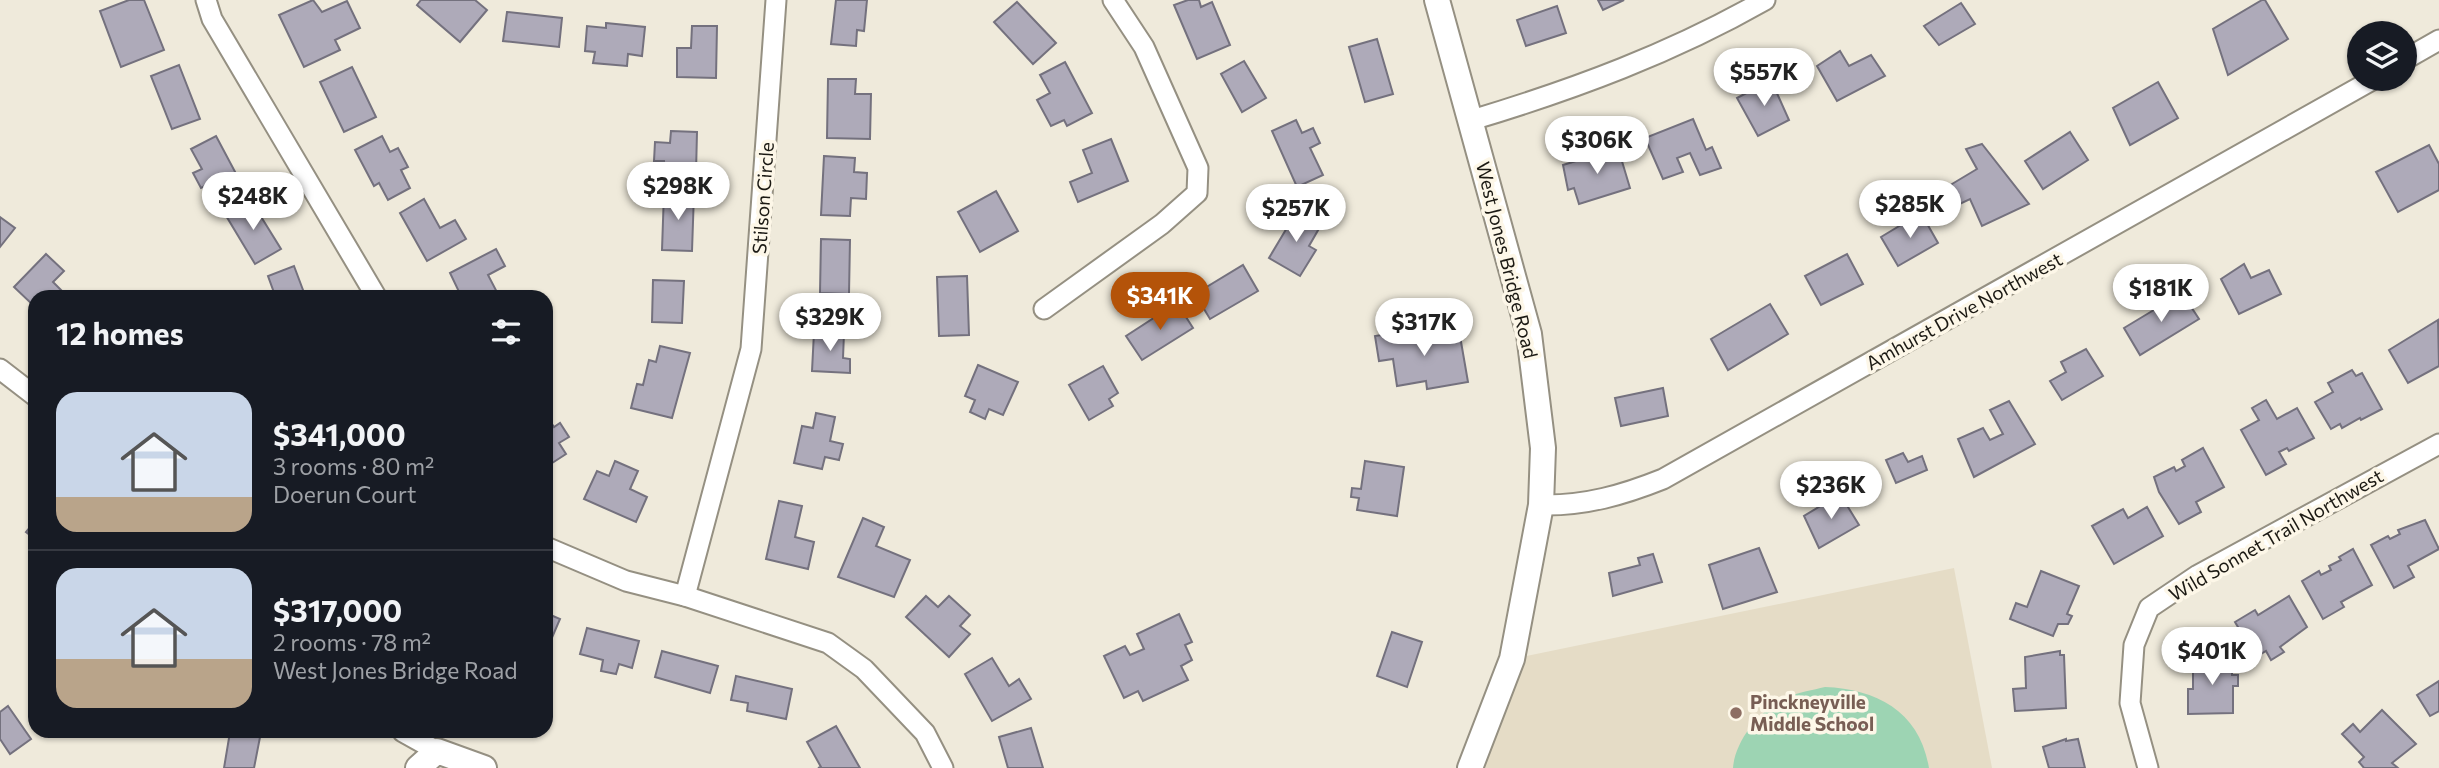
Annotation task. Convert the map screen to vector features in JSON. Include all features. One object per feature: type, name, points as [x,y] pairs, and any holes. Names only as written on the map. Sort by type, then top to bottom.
[{"type":"street","points":[[206,0],[212,19],[372,290]]},
{"type":"street","name":"Stilson Circle","points":[[685,597],[751,349],[776,0]]},
{"type":"street","points":[[1044,309],[1162,223],[1197,193],[1198,168],[1144,47],[1113,0]]},
{"type":"street","name":"West Jones Bridge Road","points":[[1437,0],[1529,334],[1543,447],[1541,505],[1512,659],[1470,768]]},
{"type":"street","points":[[1472,120],[1562,92],[1690,41],[1765,0]]},
{"type":"street","points":[[2417,53],[2439,40]]},
{"type":"street","name":"Amhurst Drive Northwest","points":[[1541,505],[1567,505],[1622,495],[1663,479],[2353,91]]},
{"type":"street","points":[[0,369],[28,391]]},
{"type":"street","name":"Wild Sonnet Trail Northwest","points":[[2148,768],[2130,703],[2134,645],[2149,608],[2198,575],[2439,444]]},
{"type":"street","points":[[553,550],[626,581],[828,643],[864,669],[925,733],[943,768]]},
{"type":"street","points":[[414,738],[438,751],[484,768]]},
{"type":"street","points":[[418,768],[438,751]]},
{"type":"shaded area","name":"Pinckneyville Middle School","points":[[1954,568],[1992,768],[1470,768],[1512,659]]},
{"type":"green space","points":[[1825,687],[1862,693],[1893,707],[1906,718],[1916,732],[1929,768],[1733,768],[1744,736],[1769,708],[1792,695]]},
{"type":"building","points":[[129,0],[144,0],[164,50],[121,67],[100,11]]},
{"type":"building","points":[[313,0],[322,12],[347,1],[360,28],[335,40],[340,50],[304,67],[279,15]]},
{"type":"building","points":[[421,0],[475,0],[487,10],[460,42],[417,5]]},
{"type":"building","points":[[836,0],[867,0],[864,31],[857,30],[856,46],[831,44]]},
{"type":"building","points":[[1188,0],[1199,0],[1201,7],[1212,2],[1230,45],[1197,59],[1174,5]]},
{"type":"building","points":[[1598,0],[1624,0],[1603,10]]},
{"type":"building","points":[[2265,0],[2288,39],[2228,75],[2213,29]]},
{"type":"building","points":[[1017,2],[1056,43],[1033,64],[994,22]]},
{"type":"building","points":[[1961,3],[1975,24],[1939,45],[1924,26]]},
{"type":"building","points":[[1557,6],[1566,33],[1526,46],[1517,20]]},
{"type":"building","points":[[507,12],[562,18],[559,47],[503,41]]},
{"type":"building","points":[[606,23],[645,27],[642,56],[628,54],[627,66],[593,63],[595,52],[585,51],[587,26],[606,28]]},
{"type":"building","points":[[692,26],[717,26],[716,78],[677,77],[677,48],[691,48]]},
{"type":"building","points":[[1377,39],[1393,94],[1365,102],[1349,47]]},
{"type":"building","points":[[1840,51],[1849,66],[1871,55],[1885,76],[1837,101],[1817,66]]},
{"type":"building","points":[[1244,61],[1266,98],[1242,112],[1221,74]]},
{"type":"building","points":[[1065,62],[1092,113],[1067,126],[1064,120],[1051,126],[1037,100],[1050,93],[1040,75]]},
{"type":"building","points":[[179,65],[200,119],[172,129],[151,76]]},
{"type":"building","points":[[352,67],[376,117],[344,132],[320,82]]},
{"type":"building","points":[[828,79],[856,79],[855,94],[871,94],[870,139],[827,138]]},
{"type":"building","points":[[1771,80],[1789,120],[1758,136],[1737,98]]},
{"type":"building","points":[[2158,82],[2178,118],[2130,145],[2113,108]]},
{"type":"building","points":[[1693,119],[1706,150],[1712,147],[1721,168],[1700,175],[1690,153],[1677,158],[1683,172],[1663,179],[1645,138]]},
{"type":"building","points":[[1296,120],[1302,133],[1313,128],[1320,143],[1310,148],[1323,175],[1297,187],[1272,131]]},
{"type":"building","points":[[671,131],[697,132],[696,173],[664,171],[664,161],[654,161],[655,142],[670,143]]},
{"type":"building","points":[[2070,132],[2088,160],[2043,189],[2025,161]]},
{"type":"building","points":[[216,136],[241,183],[218,195],[211,183],[201,188],[193,173],[202,169],[191,149]]},
{"type":"building","points":[[382,136],[390,152],[398,148],[408,167],[401,170],[410,188],[388,200],[379,183],[374,186],[355,150]]},
{"type":"building","points":[[1111,139],[1128,181],[1078,202],[1070,182],[1092,173],[1083,150]]},
{"type":"building","points":[[1982,144],[2029,204],[1982,226],[1970,199],[1947,210],[1937,193],[1977,169],[1966,149]]},
{"type":"building","points":[[2429,145],[2439,164],[2439,190],[2398,212],[2376,172]]},
{"type":"building","points":[[1618,148],[1630,188],[1579,204],[1574,188],[1568,190],[1563,165]]},
{"type":"building","points":[[824,156],[855,158],[854,172],[867,173],[866,199],[851,198],[850,216],[821,215]]},
{"type":"building","points":[[996,191],[1018,231],[980,252],[958,212]]},
{"type":"building","points":[[664,192],[694,193],[692,251],[662,250]]},
{"type":"building","points":[[250,199],[281,249],[255,264],[225,214]]},
{"type":"building","points":[[424,199],[440,228],[455,220],[466,239],[427,261],[400,213]]},
{"type":"building","points":[[1297,211],[1321,225],[1309,246],[1316,250],[1300,276],[1269,258]]},
{"type":"building","points":[[1921,213],[1938,243],[1898,266],[1881,237]]},
{"type":"building","points":[[0,217],[15,228],[0,247]]},
{"type":"building","points":[[821,239],[850,240],[849,294],[820,293]]},
{"type":"building","points":[[496,249],[505,266],[488,275],[496,290],[458,290],[450,273]]},
{"type":"building","points":[[46,254],[64,271],[53,282],[61,290],[28,290],[28,300],[14,287]]},
{"type":"building","points":[[1847,254],[1863,284],[1821,305],[1805,276]]},
{"type":"building","points":[[2244,264],[2251,278],[2269,270],[2281,294],[2239,314],[2221,279]]},
{"type":"building","points":[[1243,265],[1258,291],[1210,319],[1195,294]]},
{"type":"building","points":[[294,266],[303,290],[273,290],[268,276]]},
{"type":"building","points":[[967,276],[969,335],[939,336],[937,277]]},
{"type":"building","points":[[653,280],[684,281],[682,323],[652,322]]},
{"type":"building","points":[[2182,293],[2199,319],[2140,355],[2124,328]]},
{"type":"building","points":[[1177,303],[1193,328],[1142,360],[1126,336]]},
{"type":"building","points":[[1770,304],[1788,334],[1728,370],[1711,339]]},
{"type":"building","points":[[2438,320],[2439,366],[2408,383],[2389,350]]},
{"type":"building","points":[[1425,328],[1427,341],[1460,336],[1468,382],[1427,389],[1426,381],[1397,386],[1393,359],[1379,361],[1375,336]]},
{"type":"building","points":[[814,332],[844,333],[843,358],[850,359],[850,373],[812,371]]},
{"type":"building","points":[[660,346],[690,353],[672,418],[631,408],[637,384],[643,385],[649,360],[656,362]]},
{"type":"building","points":[[2086,349],[2103,376],[2062,400],[2050,381],[2066,372],[2061,362]]},
{"type":"building","points":[[978,365],[1018,382],[1003,415],[989,409],[985,419],[970,412],[975,400],[965,396]]},
{"type":"building","points":[[1103,366],[1118,393],[1109,399],[1113,406],[1089,420],[1069,385]]},
{"type":"building","points":[[2352,370],[2356,376],[2362,373],[2382,409],[2342,428],[2340,424],[2331,429],[2315,402],[2333,392],[2328,383]]},
{"type":"building","points":[[1663,388],[1668,416],[1621,426],[1615,398]]},
{"type":"building","points":[[2266,400],[2277,419],[2297,408],[2314,438],[2289,451],[2287,448],[2279,452],[2286,464],[2266,475],[2241,430],[2259,420],[2252,408]]},
{"type":"building","points":[[2009,401],[2035,444],[1974,477],[1958,439],[1983,428],[1990,440],[2003,434],[1990,410]]},
{"type":"building","points":[[816,413],[835,417],[830,441],[843,444],[839,460],[825,457],[822,469],[794,463],[802,426],[813,428]]},
{"type":"building","points":[[560,423],[569,437],[559,443],[566,454],[553,462],[553,426]]},
{"type":"building","points":[[2203,448],[2224,487],[2196,502],[2201,512],[2179,524],[2159,492],[2154,477],[2174,467],[2176,471],[2185,466],[2182,460]]},
{"type":"building","points":[[1903,453],[1908,462],[1922,456],[1927,470],[1896,483],[1886,460]]},
{"type":"building","points":[[615,461],[638,471],[630,489],[647,497],[636,522],[584,499],[597,471],[609,476]]},
{"type":"building","points":[[1365,461],[1404,467],[1397,516],[1357,510],[1359,498],[1351,497],[1352,488],[1361,489]]},
{"type":"building","points":[[1840,494],[1859,525],[1819,548],[1804,516]]},
{"type":"building","points":[[779,501],[802,506],[795,537],[814,542],[808,569],[766,559]]},
{"type":"building","points":[[2147,507],[2163,536],[2114,564],[2092,526],[2123,509],[2128,518]]},
{"type":"building","points":[[863,518],[884,527],[876,546],[910,560],[894,597],[838,577]]},
{"type":"building","points":[[2425,520],[2439,549],[2408,566],[2414,577],[2394,588],[2371,545],[2388,536],[2390,539],[2400,534],[2398,530]]},
{"type":"building","points":[[1759,548],[1777,592],[1723,609],[1709,565]]},
{"type":"building","points":[[2353,549],[2372,585],[2341,602],[2344,607],[2323,619],[2302,581],[2319,571],[2321,575],[2331,570],[2329,566]]},
{"type":"building","points":[[1653,554],[1662,582],[1613,596],[1609,573],[1640,565],[1638,558]]},
{"type":"building","points":[[2041,571],[2079,586],[2067,614],[2072,616],[2068,624],[2058,624],[2053,636],[2010,619],[2016,603],[2027,607]]},
{"type":"building","points":[[926,596],[938,607],[949,596],[970,615],[960,626],[970,634],[949,657],[906,617]]},
{"type":"building","points":[[2289,596],[2307,627],[2280,647],[2284,652],[2271,660],[2266,651],[2256,657],[2235,622],[2255,610],[2258,615]]},
{"type":"building","points":[[1179,614],[1192,642],[1185,645],[1192,660],[1181,666],[1188,680],[1143,701],[1138,691],[1124,698],[1104,656],[1125,646],[1130,655],[1144,649],[1137,634]]},
{"type":"building","points":[[553,616],[560,619],[553,635]]},
{"type":"building","points":[[587,628],[639,641],[632,668],[619,664],[616,674],[601,671],[603,660],[580,654]]},
{"type":"building","points":[[1392,632],[1422,642],[1407,687],[1377,676]]},
{"type":"building","points":[[662,651],[718,666],[710,693],[655,677]]},
{"type":"building","points":[[2060,651],[2060,655],[2064,655],[2066,708],[2015,711],[2013,689],[2026,688],[2025,657]]},
{"type":"building","points":[[2206,657],[2232,659],[2232,675],[2238,675],[2238,686],[2233,686],[2233,713],[2188,714],[2188,689],[2193,689],[2193,660],[2206,660]]},
{"type":"building","points":[[992,658],[1009,686],[1019,679],[1031,699],[992,721],[965,674]]},
{"type":"building","points":[[736,676],[792,689],[786,719],[747,711],[748,703],[731,700]]},
{"type":"building","points":[[2439,681],[2439,711],[2430,716],[2417,695]]},
{"type":"building","points":[[8,706],[31,739],[10,754],[0,739],[0,712]]},
{"type":"building","points":[[2382,710],[2416,744],[2392,763],[2398,768],[2364,768],[2359,762],[2364,757],[2342,734],[2353,724],[2360,732]]},
{"type":"building","points":[[836,726],[860,768],[818,768],[821,767],[807,742]]},
{"type":"building","points":[[1031,728],[1043,768],[1008,768],[999,737]]},
{"type":"building","points":[[229,738],[260,738],[254,768],[224,768]]},
{"type":"building","points":[[2066,739],[2078,739],[2085,768],[2049,768],[2043,747]]},
{"type":"place","name":"Pinckneyville Middle School","points":[[1736,713]]}]
